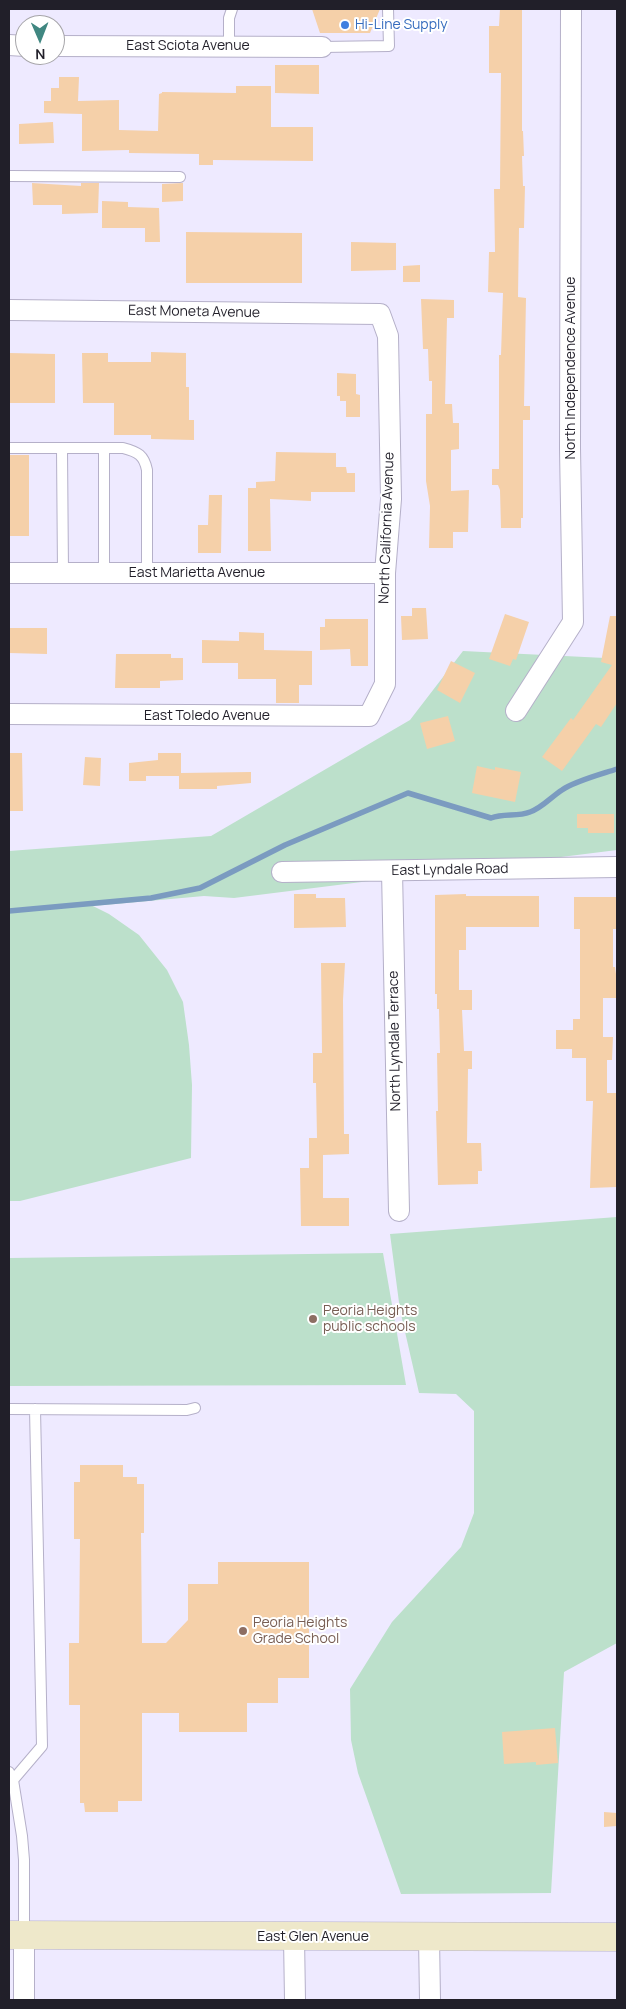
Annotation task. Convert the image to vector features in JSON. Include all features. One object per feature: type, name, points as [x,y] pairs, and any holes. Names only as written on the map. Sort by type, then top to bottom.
[{"type":"street","name":"North Independence Avenue","points":[[516,711],[573,622],[570,448],[571,9]]},
{"type":"street","name":"East Sciota Avenue","points":[[65,46],[322,47]]},
{"type":"street","name":"East Moneta Avenue","points":[[9,310],[380,314]]},
{"type":"street","name":"North California Avenue","points":[[380,314],[388,336],[391,489],[385,573],[386,684]]},
{"type":"street","name":"East Marietta Avenue","points":[[9,572],[385,573]]},
{"type":"street","name":"East Toledo Avenue","points":[[9,714],[369,716],[386,684]]},
{"type":"street","name":"East Lyndale Road","points":[[282,872],[617,867]]},
{"type":"street","name":"North Lyndale Terrace","points":[[392,871],[399,1211]]},
{"type":"street","name":"East Glen Avenue","points":[[16,1935],[617,1937]]},
{"type":"street","points":[[16,1935],[24,2000]]},
{"type":"street","points":[[429,1936],[430,2000]]},
{"type":"street","points":[[294,1937],[295,2000]]},
{"type":"lane","points":[[229,46],[229,18],[232,9]]},
{"type":"lane","points":[[322,47],[388,46],[388,9]]},
{"type":"lane","points":[[9,176],[180,177]]},
{"type":"lane","points":[[9,448],[123,448],[136,451],[145,459],[147,470],[147,573]]},
{"type":"lane","points":[[104,448],[104,573]]},
{"type":"lane","points":[[62,449],[63,573]]},
{"type":"lane","points":[[9,1409],[187,1410],[195,1408]]},
{"type":"lane","points":[[16,1935],[24,1860],[22,1836],[11,1776],[42,1746],[35,1410]]},
{"type":"green space","points":[[617,638],[617,850],[234,898],[204,896],[93,906],[109,914],[139,935],[167,970],[183,1002],[192,1085],[191,1158],[20,1201],[9,1201],[9,851],[211,836],[410,720],[463,651],[605,658]]},
{"type":"green space","points":[[617,1217],[617,1643],[564,1672],[551,1893],[401,1894],[358,1773],[351,1740],[350,1689],[392,1622],[461,1547],[474,1513],[474,1411],[456,1394],[419,1393],[400,1310],[390,1234]]},
{"type":"green space","points":[[383,1253],[406,1385],[9,1386],[9,1258]]},
{"type":"building","name":"Hi-Line Supply","points":[[312,9],[380,9],[370,33],[320,33]]},
{"type":"building","points":[[500,9],[522,9],[522,131],[524,156],[522,156],[523,186],[525,186],[524,228],[519,228],[518,297],[526,298],[524,406],[530,406],[530,420],[523,420],[523,518],[521,518],[521,528],[501,528],[500,490],[498,485],[492,485],[492,469],[499,469],[499,355],[501,355],[503,293],[488,292],[489,252],[495,252],[494,189],[500,189],[501,73],[489,73],[489,26],[499,26]]},
{"type":"building","points":[[275,65],[319,65],[319,94],[275,93]]},
{"type":"building","points":[[59,77],[79,77],[78,101],[119,100],[119,130],[158,131],[159,94],[162,92],[236,93],[236,86],[271,86],[271,127],[313,127],[313,161],[213,160],[213,165],[199,165],[199,154],[129,153],[129,150],[82,151],[82,114],[44,113],[44,101],[51,101],[51,88],[59,88]]},
{"type":"building","points":[[53,122],[54,143],[19,144],[19,124]]},
{"type":"building","points":[[32,183],[81,186],[81,183],[99,183],[98,213],[62,214],[62,205],[33,205]]},
{"type":"building","points":[[183,183],[183,201],[162,202],[162,184]]},
{"type":"building","points":[[102,201],[128,202],[128,207],[159,208],[160,242],[145,242],[145,228],[102,228]]},
{"type":"building","points":[[186,232],[302,233],[302,283],[186,283]]},
{"type":"building","points":[[351,242],[396,243],[396,270],[351,271]]},
{"type":"building","points":[[420,265],[420,282],[403,282],[403,266]]},
{"type":"building","points":[[421,299],[454,300],[454,318],[447,318],[445,404],[452,404],[453,423],[459,423],[459,449],[451,450],[451,491],[469,490],[468,532],[453,532],[453,548],[429,548],[430,506],[426,481],[426,414],[432,414],[432,381],[429,381],[428,349],[423,349]]},
{"type":"building","points":[[151,352],[186,353],[186,387],[189,387],[189,420],[194,420],[194,440],[151,439],[151,435],[114,435],[114,403],[83,403],[82,353],[108,353],[108,362],[151,362]]},
{"type":"building","points":[[9,353],[55,354],[55,403],[9,403]]},
{"type":"building","points":[[337,373],[356,374],[356,394],[360,395],[360,417],[346,417],[346,401],[340,401],[340,396],[337,396]]},
{"type":"building","points":[[276,452],[336,453],[336,467],[346,467],[347,473],[355,473],[355,492],[311,492],[311,501],[270,499],[271,551],[248,551],[248,488],[256,488],[256,482],[275,481]]},
{"type":"building","points":[[9,455],[29,455],[29,536],[9,536]]},
{"type":"building","points":[[209,495],[222,495],[221,553],[198,553],[198,525],[208,525]]},
{"type":"building","points":[[412,608],[426,608],[428,639],[402,640],[401,616],[412,616]]},
{"type":"building","points":[[505,614],[529,622],[516,660],[513,659],[510,666],[489,659]]},
{"type":"building","points":[[610,616],[617,616],[617,703],[601,727],[596,724],[562,771],[542,757],[571,718],[573,720],[612,665],[601,662]]},
{"type":"building","points":[[325,619],[368,619],[368,666],[351,666],[350,649],[320,650],[320,627],[325,627]]},
{"type":"building","points":[[9,628],[47,628],[47,654],[9,653]]},
{"type":"building","points":[[239,632],[264,633],[264,650],[312,651],[312,685],[299,685],[299,703],[276,703],[276,679],[238,679],[238,663],[202,663],[202,640],[239,641]]},
{"type":"building","points":[[116,654],[171,654],[171,658],[183,658],[183,680],[160,681],[160,688],[115,688]]},
{"type":"building","points":[[451,661],[475,673],[460,703],[437,690]]},
{"type":"building","points":[[448,716],[455,741],[427,749],[420,723]]},
{"type":"building","points":[[9,753],[22,753],[23,811],[9,811]]},
{"type":"building","points":[[158,753],[181,753],[181,773],[251,772],[251,783],[217,786],[217,789],[179,789],[179,776],[146,776],[146,781],[129,781],[129,763],[158,760]]},
{"type":"building","points":[[85,757],[101,758],[100,786],[83,785]]},
{"type":"building","points":[[477,766],[495,770],[495,767],[521,772],[515,802],[472,793]]},
{"type":"building","points":[[577,814],[614,814],[614,833],[588,833],[588,828],[577,828]]},
{"type":"building","points":[[294,894],[316,894],[316,898],[345,898],[346,927],[294,928]]},
{"type":"building","points":[[466,894],[466,896],[539,896],[539,927],[466,927],[466,950],[459,950],[459,990],[472,990],[472,1010],[462,1010],[464,1051],[472,1051],[472,1069],[468,1069],[467,1143],[481,1143],[482,1171],[478,1171],[478,1184],[438,1185],[436,1111],[438,1111],[437,1053],[440,1053],[439,1009],[437,1009],[437,994],[435,994],[435,895]]},
{"type":"building","points":[[574,897],[617,897],[617,929],[613,929],[613,967],[615,967],[617,974],[617,998],[603,998],[603,1037],[613,1037],[612,1060],[607,1060],[607,1093],[617,1093],[617,1187],[590,1188],[593,1101],[586,1101],[586,1058],[572,1058],[572,1049],[556,1049],[556,1030],[573,1030],[573,1019],[580,1019],[580,929],[574,929]]},
{"type":"building","points":[[321,963],[345,963],[343,1000],[344,1134],[349,1134],[349,1154],[323,1155],[323,1198],[349,1198],[349,1226],[301,1226],[300,1168],[309,1168],[309,1138],[317,1138],[316,1083],[313,1083],[313,1053],[322,1053]]},
{"type":"building","name":"Peoria Heights Grade School","points":[[80,1465],[123,1465],[123,1477],[137,1477],[137,1484],[144,1484],[144,1533],[141,1533],[142,1643],[166,1643],[188,1620],[188,1584],[218,1584],[218,1562],[309,1562],[309,1678],[278,1678],[278,1703],[247,1703],[247,1732],[179,1732],[179,1713],[142,1713],[142,1801],[118,1801],[118,1812],[85,1812],[84,1803],[80,1803],[80,1705],[69,1705],[69,1643],[79,1643],[80,1539],[74,1539],[74,1482],[80,1482]]},
{"type":"building","points":[[555,1728],[558,1763],[536,1765],[536,1762],[504,1764],[502,1732]]},
{"type":"building","points":[[604,1812],[617,1813],[617,1826],[604,1827]]},
{"type":"waterway","points":[[9,911],[151,898],[200,888],[285,845],[408,793],[491,818],[530,812],[539,808],[567,787],[617,769]]},
{"type":"place","name":"Hi-Line Supply","points":[[345,25]]},
{"type":"place","name":"Peoria Heights public schools","points":[[313,1319]]},
{"type":"place","name":"Peoria Heights Grade School","points":[[243,1631]]}]
